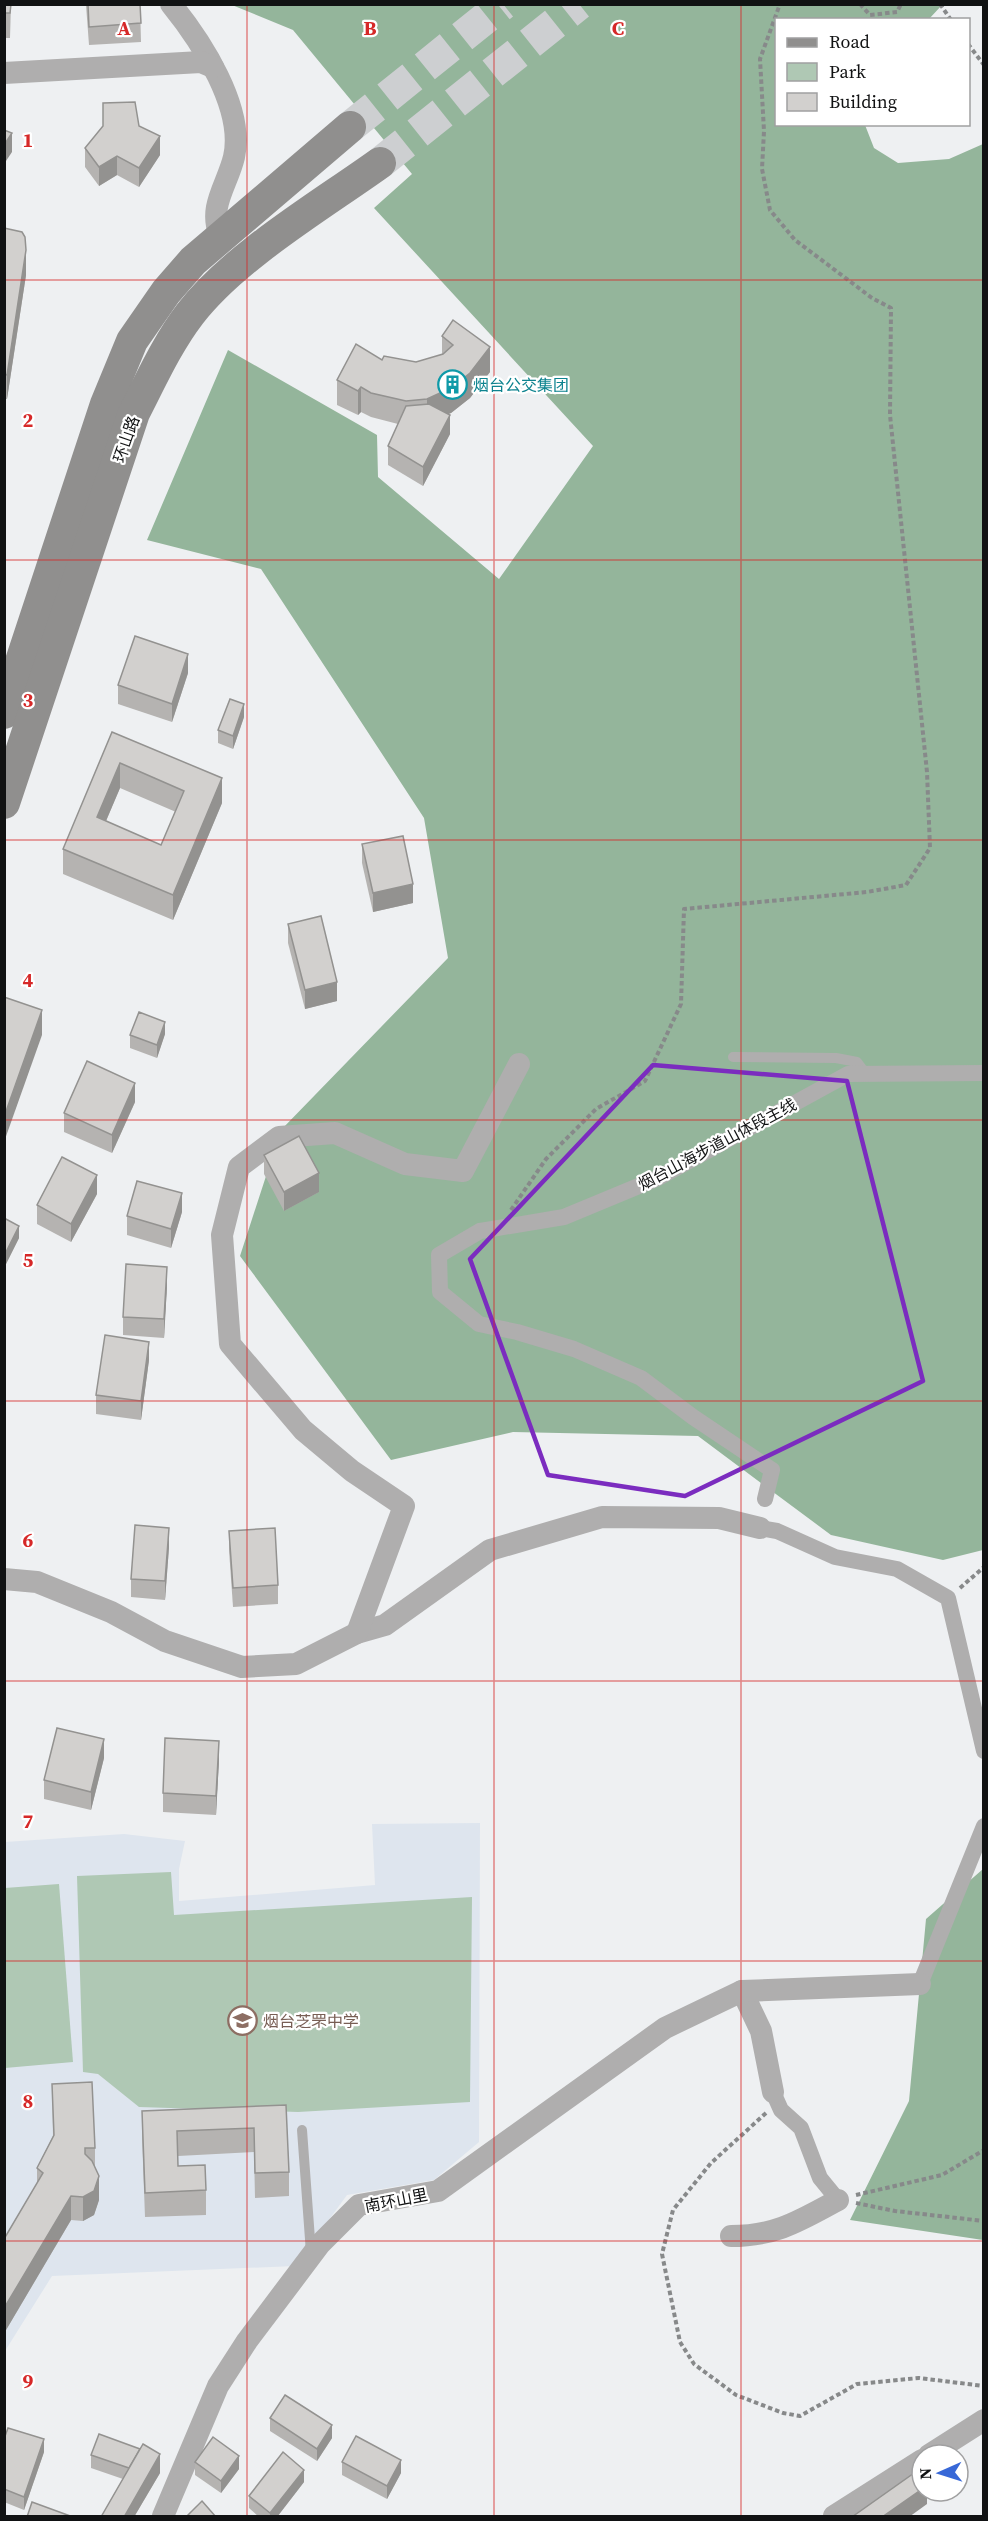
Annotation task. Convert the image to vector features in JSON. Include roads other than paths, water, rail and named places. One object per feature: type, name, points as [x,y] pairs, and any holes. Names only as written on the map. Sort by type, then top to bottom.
[{"type":"main road","name":"环山路","points":[[4,713],[106,404],[132,341],[166,292],[219,236],[350,127]]},
{"type":"main road","name":"环山路","points":[[4,803],[134,413],[162,358],[190,313],[230,273],[380,163]]},
{"type":"street","points":[[171,4],[213,67],[225,93],[235,128],[234,158],[220,191],[214,213],[219,236]]},
{"type":"street","points":[[4,72],[201,62],[213,67]]},
{"type":"street","points":[[357,1633],[404,1506],[352,1471],[303,1430],[230,1344],[222,1235],[239,1167],[279,1137],[336,1132],[405,1164],[463,1171],[519,1064]]},
{"type":"street","name":"烟台山海步道山体段主线","points":[[765,1499],[772,1470],[693,1417],[641,1378],[574,1349],[517,1332],[479,1324],[440,1292],[438,1255],[480,1231],[564,1217],[658,1178],[848,1074],[984,1073]]},
{"type":"street","points":[[4,1579],[37,1582],[111,1612],[165,1641],[242,1667],[296,1664],[357,1633],[385,1625],[490,1550],[602,1517],[719,1518],[777,1531],[834,1557],[897,1569],[948,1598],[984,1751]]},
{"type":"street","points":[[731,2236],[759,2236],[783,2228],[838,2200],[820,2178],[801,2128],[781,2110],[773,2092],[761,2031],[742,1991],[920,1984],[984,1826]]},
{"type":"street","name":"南环山里","points":[[163,2517],[218,2386],[247,2342],[311,2257],[359,2205],[438,2191],[665,2028],[742,1991]]},
{"type":"street","points":[[948,2443],[984,2420]]},
{"type":"street","points":[[834,2517],[910,2468]]},
{"type":"lane","points":[[733,1057],[836,1058],[857,1062],[866,1074]]},
{"type":"lane","points":[[302,2130],[311,2257]]},
{"type":"tunnel","points":[[350,127],[503,4]]},
{"type":"tunnel","points":[[380,163],[579,4]]},
{"type":"place","name":"烟台公交集团","points":[[452,385]]},
{"type":"place","name":"烟台芝罘中学","points":[[242,2021]]}]
